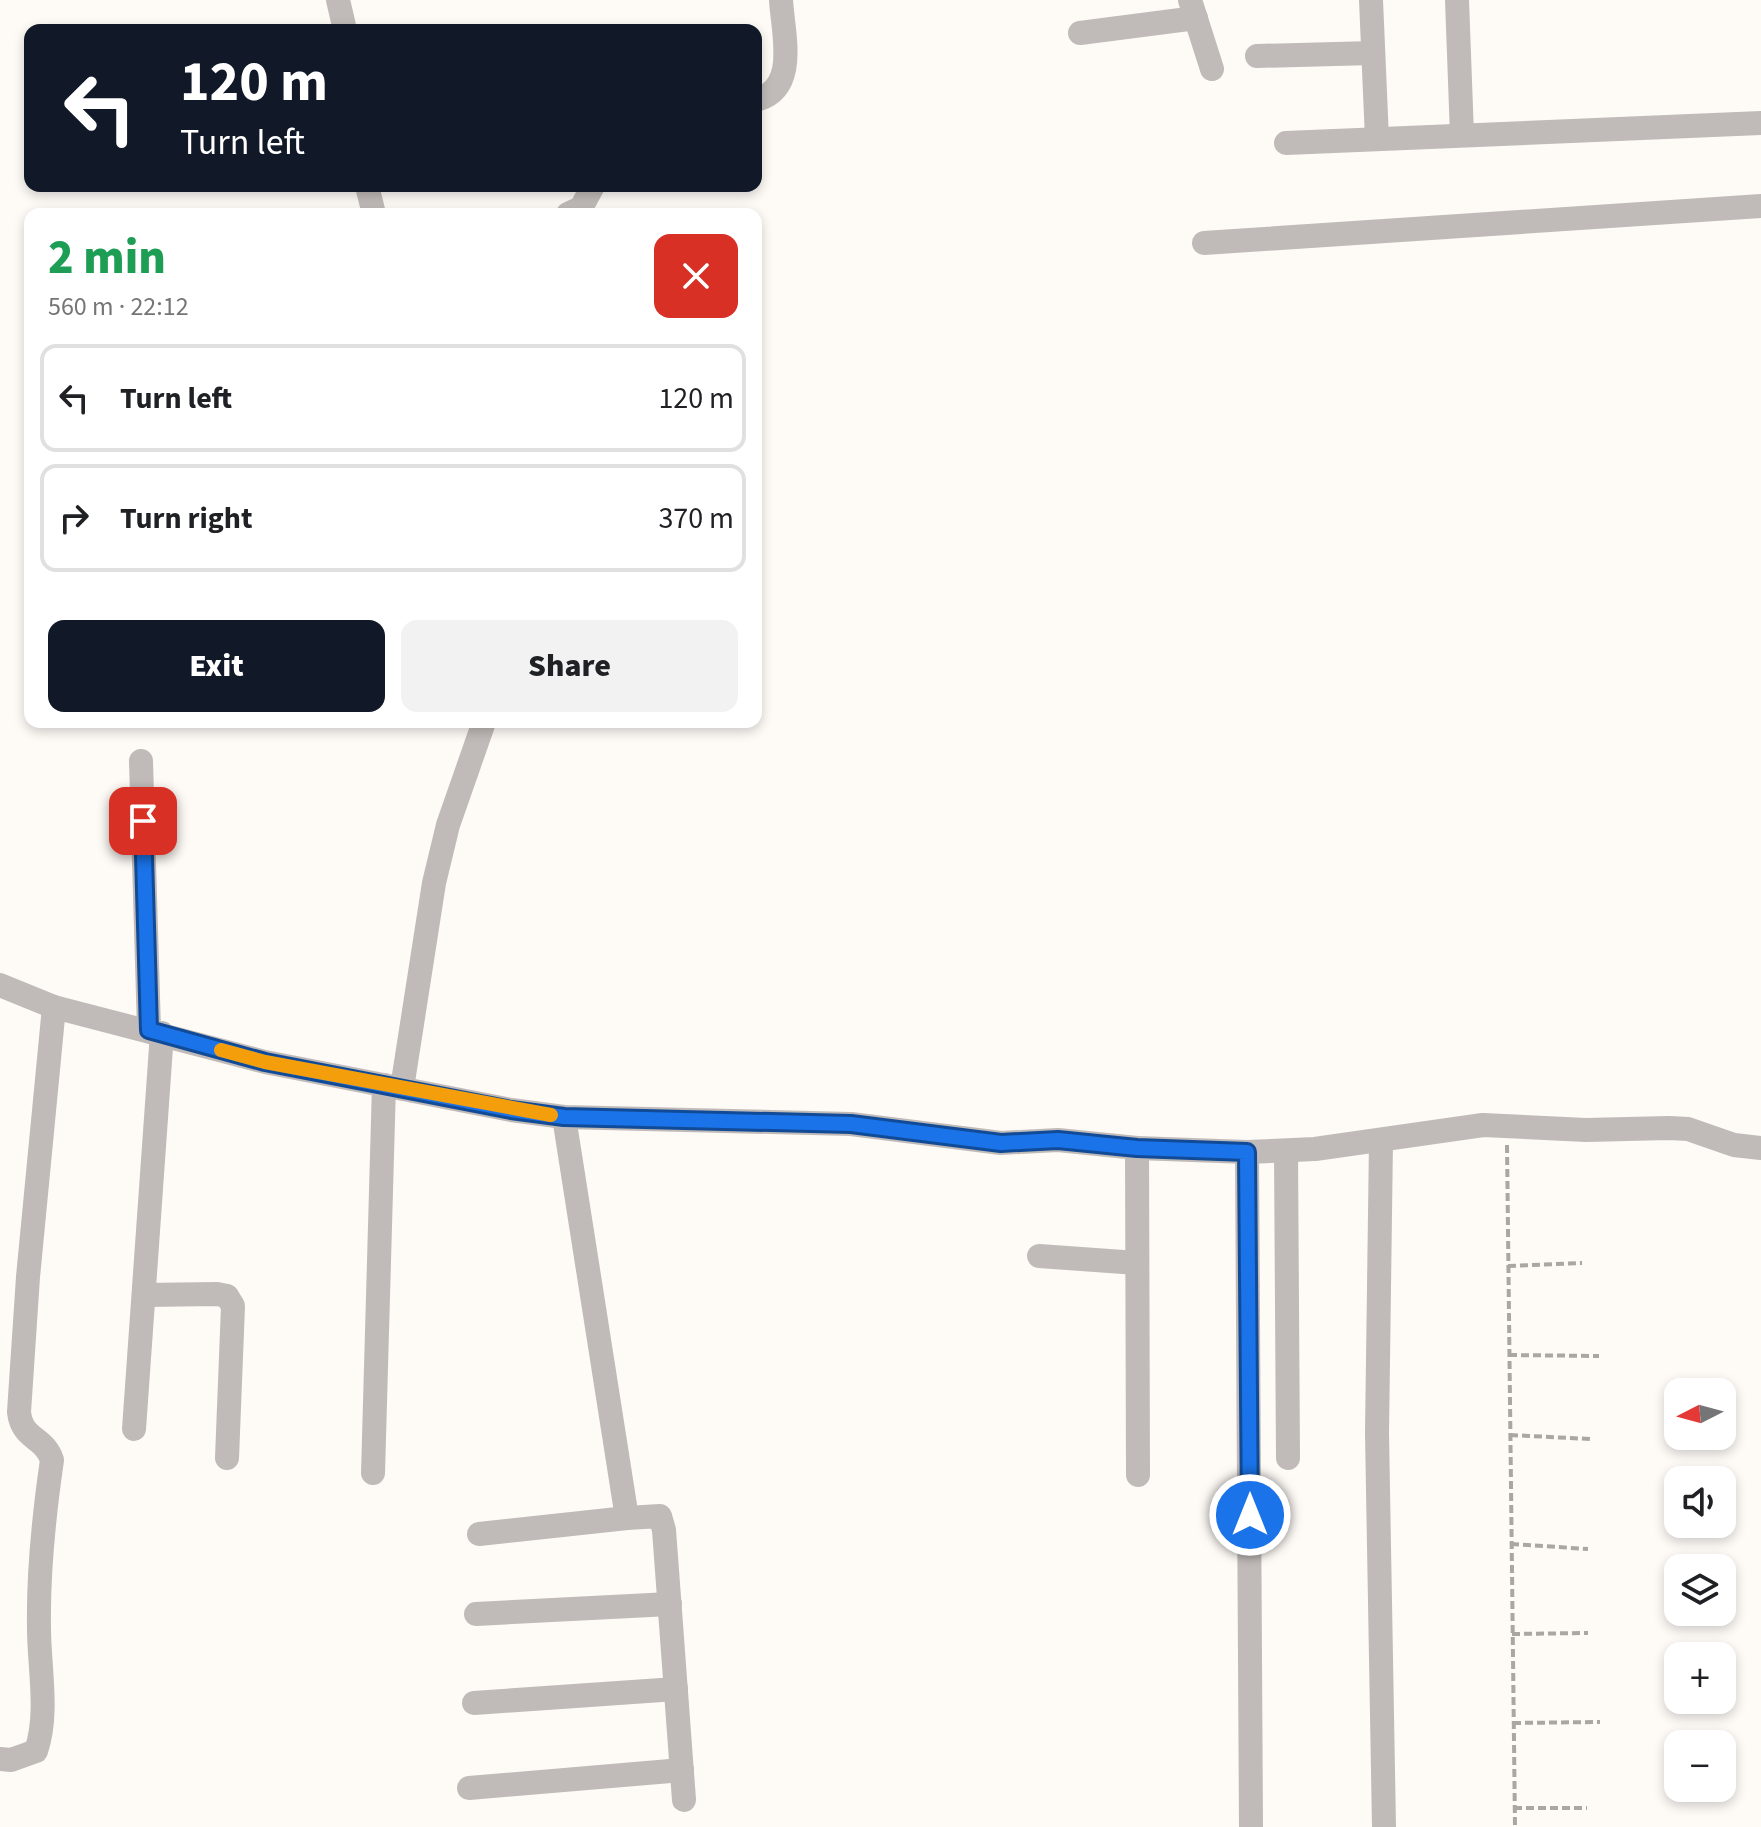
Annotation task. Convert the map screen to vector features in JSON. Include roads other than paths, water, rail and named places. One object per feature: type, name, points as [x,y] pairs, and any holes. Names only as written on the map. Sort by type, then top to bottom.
[{"type":"street","points":[[338,0],[344,24]]},
{"type":"street","points":[[762,98],[772,94],[784,78],[781,0]]},
{"type":"street","points":[[1371,0],[1377,139]]},
{"type":"street","points":[[1457,0],[1462,135]]},
{"type":"street","points":[[1080,33],[1193,9],[1212,69]]},
{"type":"street","points":[[1257,56],[1373,53]]},
{"type":"street","points":[[1286,143],[1761,123]]},
{"type":"street","points":[[1204,243],[1761,206]]},
{"type":"street","points":[[373,1473],[393,1087],[448,825],[482,728]]},
{"type":"street","points":[[134,1429],[144,1295],[155,1031],[141,761]]},
{"type":"street","points":[[0,985],[54,1007],[265,1062],[511,1110],[564,1117],[851,1124],[1001,1143],[1058,1140],[1137,1148],[1247,1152],[1381,1141],[1460,1127],[1679,1128],[1734,1145],[1761,1148]]},
{"type":"street","points":[[0,1759],[11,1760],[36,1751],[43,1727],[39,1624],[41,1555],[52,1460],[48,1449],[25,1433],[19,1412],[28,1277],[54,1007]]},
{"type":"street","points":[[564,1117],[627,1518]]},
{"type":"street","points":[[1381,1141],[1377,1433],[1384,1827]]},
{"type":"street","points":[[1137,1148],[1138,1475]]},
{"type":"street","points":[[1286,1151],[1288,1458]]},
{"type":"street","points":[[1247,1152],[1251,1827]]},
{"type":"street","points":[[1039,1256],[1137,1263]]},
{"type":"street","points":[[144,1295],[217,1294],[227,1296],[233,1306],[227,1458]]},
{"type":"street","points":[[479,1534],[654,1514],[663,1521],[684,1800]]},
{"type":"street","points":[[476,1614],[670,1604]]},
{"type":"street","points":[[474,1703],[676,1689]]},
{"type":"street","points":[[469,1788],[682,1770]]}]
